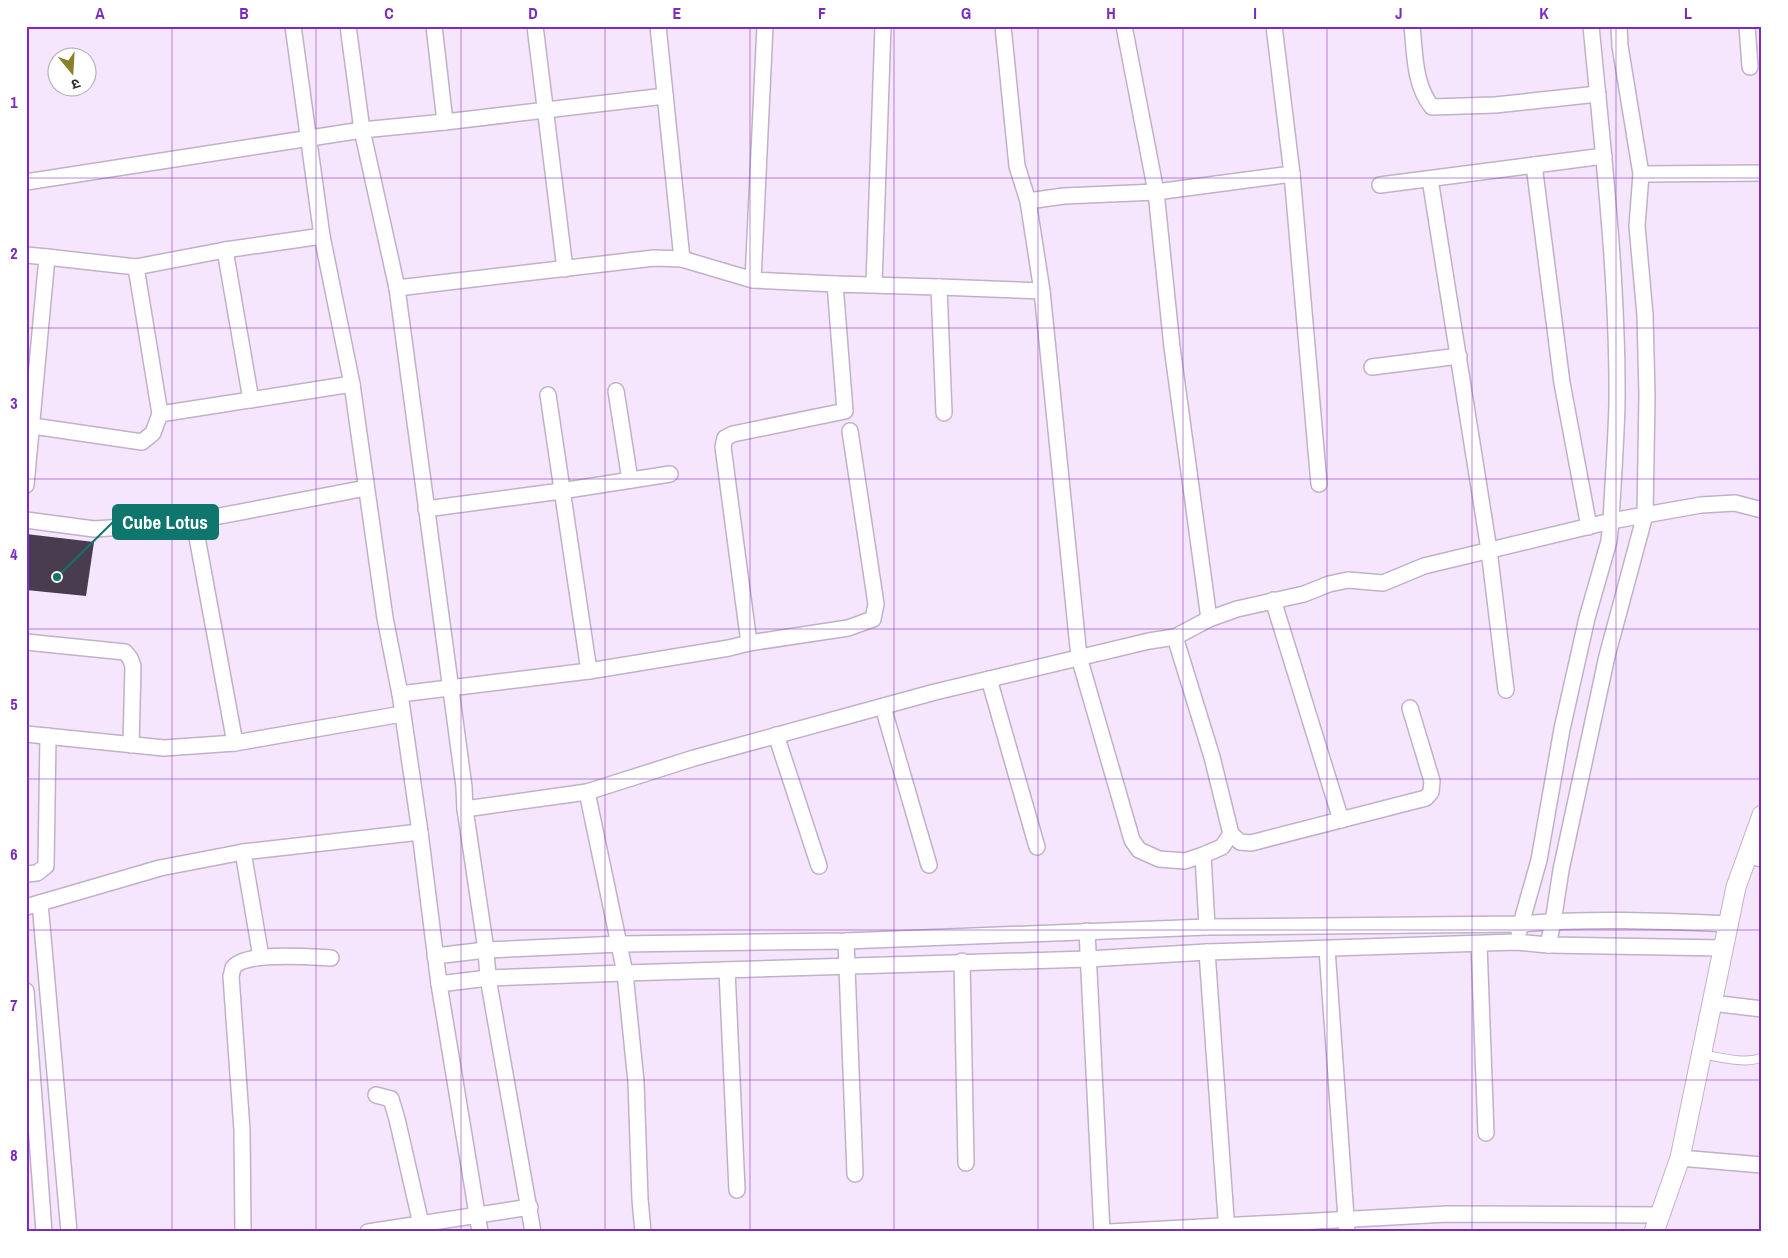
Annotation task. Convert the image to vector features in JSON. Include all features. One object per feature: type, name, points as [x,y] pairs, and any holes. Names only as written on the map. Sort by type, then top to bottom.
[{"type":"street","points":[[293,26],[322,236],[352,384],[385,618],[400,694],[439,984],[480,1232]]},
{"type":"street","points":[[348,26],[362,130],[397,288],[464,787],[465,809],[486,950],[488,978],[533,1232]]},
{"type":"street","points":[[434,26],[445,122]]},
{"type":"street","points":[[535,26],[565,269]]},
{"type":"street","points":[[658,26],[682,259]]},
{"type":"street","points":[[753,280],[765,26]]},
{"type":"street","points":[[874,284],[883,26]]},
{"type":"street","points":[[1003,26],[1017,166],[1028,201],[1042,291],[1079,657],[1132,840],[1139,850],[1159,859],[1185,861],[1222,847],[1231,834]]},
{"type":"street","points":[[1124,26],[1156,192],[1172,347],[1209,619]]},
{"type":"street","points":[[1274,26],[1292,174],[1319,484]]},
{"type":"street","points":[[1412,26],[1416,68],[1424,96],[1432,107],[1495,105],[1598,94]]},
{"type":"street","points":[[1516,942],[1539,860],[1562,729],[1587,618],[1609,541],[1611,521],[1617,404],[1614,290],[1604,156],[1591,26]]},
{"type":"street","points":[[1548,945],[1560,870],[1607,656],[1645,515],[1647,395],[1645,315],[1637,226],[1641,174],[1620,46],[1619,26]]},
{"type":"street","points":[[1747,26],[1750,67]]},
{"type":"street","points":[[26,182],[362,130],[665,96]]},
{"type":"street","points":[[1380,186],[1604,156]]},
{"type":"street","points":[[1534,166],[1562,383],[1588,527]]},
{"type":"street","points":[[1641,174],[1762,173]]},
{"type":"street","points":[[1028,201],[1064,196],[1156,192],[1292,174]]},
{"type":"street","points":[[1430,179],[1489,550],[1506,690]]},
{"type":"street","points":[[26,255],[136,268],[225,250],[322,236]]},
{"type":"street","points":[[225,250],[251,400]]},
{"type":"street","points":[[26,485],[29,426],[47,257]]},
{"type":"street","points":[[397,288],[654,258],[682,259],[753,280],[1042,291]]},
{"type":"street","points":[[29,426],[142,442],[153,433],[160,414],[136,268]]},
{"type":"street","points":[[749,643],[723,447],[725,438],[733,434],[845,410],[835,284]]},
{"type":"street","points":[[939,287],[944,413]]},
{"type":"street","points":[[1372,367],[1459,356]]},
{"type":"street","points":[[160,414],[352,384]]},
{"type":"street","points":[[616,391],[630,480]]},
{"type":"street","points":[[548,395],[588,670]]},
{"type":"street","points":[[400,694],[588,670],[729,648],[749,643],[848,628],[873,619],[876,604],[850,430]]},
{"type":"street","points":[[426,509],[670,474]]},
{"type":"street","points":[[26,520],[94,529],[194,521],[366,488]]},
{"type":"street","points":[[465,809],[587,792],[694,758],[883,706],[1079,657],[1175,637],[1209,619],[1237,609],[1304,594],[1329,584],[1348,580],[1383,583],[1424,566],[1489,550],[1611,521],[1701,505],[1735,503],[1762,510]]},
{"type":"street","points":[[194,521],[235,743]]},
{"type":"street","points":[[1273,600],[1341,820]]},
{"type":"street","points":[[1175,637],[1212,757],[1231,834],[1240,842],[1251,843],[1426,798],[1431,792],[1432,781],[1410,708]]},
{"type":"street","points":[[26,642],[126,652],[133,666],[131,745]]},
{"type":"street","points":[[989,679],[1037,847]]},
{"type":"street","points":[[883,706],[929,865]]},
{"type":"street","points":[[26,734],[164,748],[235,743],[402,714]]},
{"type":"street","points":[[26,874],[37,873],[46,866],[48,736]]},
{"type":"street","points":[[776,736],[819,866]]},
{"type":"street","points":[[587,792],[625,973],[636,1082],[643,1232]]},
{"type":"street","points":[[1109,1232],[1347,1226],[1447,1214],[1657,1223],[1680,1158],[1723,948],[1730,924],[1736,887],[1754,858],[1762,816]]},
{"type":"street","points":[[69,1232],[33,905],[160,868],[243,852],[420,832]]},
{"type":"street","points":[[243,852],[261,957]]},
{"type":"street","points":[[1203,855],[1207,927]]},
{"type":"street","points":[[435,956],[486,950],[620,944],[846,940],[1207,927],[1521,924],[1652,920],[1730,924]]},
{"type":"street","points":[[1087,931],[1102,1232]]},
{"type":"street","points":[[846,940],[855,1174]]},
{"type":"street","points":[[439,984],[488,978],[962,961],[1088,959],[1207,952],[1516,942],[1548,945],[1723,948]]},
{"type":"street","points":[[1479,944],[1486,1133]]},
{"type":"street","points":[[1327,949],[1347,1226]]},
{"type":"street","points":[[1207,952],[1227,1229]]},
{"type":"street","points":[[244,1232],[242,1130],[231,976],[233,968],[241,962],[261,957],[331,958]]},
{"type":"street","points":[[962,961],[966,1163]]},
{"type":"street","points":[[727,970],[737,1190]]},
{"type":"street","points":[[26,991],[44,1232]]},
{"type":"street","points":[[1712,1003],[1762,1009]]},
{"type":"street","points":[[376,1094],[391,1099],[421,1224]]},
{"type":"street","points":[[1680,1158],[1762,1165]]},
{"type":"street","points":[[40,1170],[63,1168]]},
{"type":"street","points":[[368,1232],[530,1207]]},
{"type":"lane","points":[[1701,1054],[1731,1059],[1757,1059],[1762,1056]]},
{"type":"building","points":[[26,534],[94,542],[86,596],[26,590]]},
{"type":"place","name":"Cube Lotus","points":[[57,577]]}]
